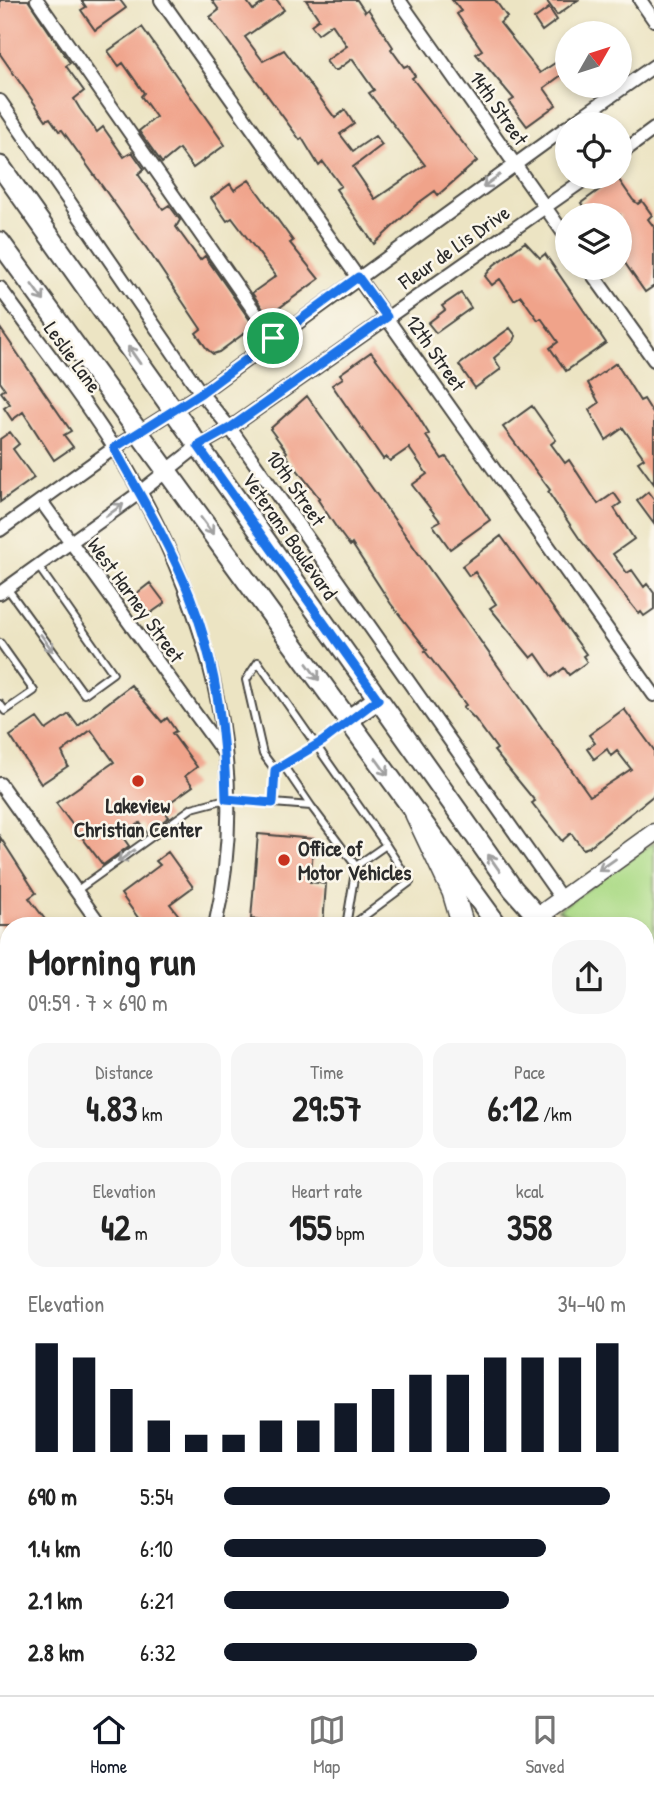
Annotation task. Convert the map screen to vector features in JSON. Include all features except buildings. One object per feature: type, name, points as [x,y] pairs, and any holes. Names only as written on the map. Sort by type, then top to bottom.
[{"type":"highway","points":[[416,814],[453,892],[460,917]]},
{"type":"main road","name":"Veterans Boulevard","points":[[0,166],[534,917]]},
{"type":"main road","points":[[0,242],[491,917]]},
{"type":"main road","points":[[348,720],[378,699]]},
{"type":"main road","points":[[543,917],[561,898],[654,833]]},
{"type":"street","points":[[37,0],[273,338]]},
{"type":"street","name":"12th Street","points":[[161,0],[654,695]]},
{"type":"street","name":"14th Street","points":[[399,0],[555,221]]},
{"type":"street","points":[[640,0],[654,20]]},
{"type":"street","points":[[588,112],[654,66]]},
{"type":"street","name":"10th Street","points":[[0,101],[201,393],[230,428],[561,898]]},
{"type":"street","points":[[632,145],[654,129]]},
{"type":"street","name":"Fleur de Lis Drive","points":[[0,530],[114,448],[201,393],[273,338],[555,136]]},
{"type":"street","name":"Fleur de Lis Drive","points":[[2,586],[38,566],[139,493],[198,446],[230,428],[571,189]]},
{"type":"street","points":[[597,280],[654,360]]},
{"type":"street","name":"Leslie Lane","points":[[0,288],[114,448],[190,596],[211,661],[226,755],[227,847],[216,917]]},
{"type":"street","name":"West Harney Street","points":[[41,501],[226,755]]},
{"type":"street","points":[[0,784],[95,917]]},
{"type":"lane","points":[[2,586],[84,694],[113,673],[38,566]]},
{"type":"lane","points":[[0,643],[34,691],[5,710],[0,704]]},
{"type":"lane","points":[[273,803],[275,770],[263,754],[246,680],[258,662],[318,745],[410,882],[361,917]]},
{"type":"lane","points":[[275,770],[318,745],[348,720]]},
{"type":"lane","points":[[283,765],[356,866],[350,917]]},
{"type":"lane","points":[[76,891],[192,808],[226,799],[312,806]]},
{"type":"lane","points":[[356,866],[386,845]]},
{"type":"green space","points":[[654,842],[654,917],[572,917],[558,910]]},
{"type":"place","name":"Lakeview Christian Center","points":[[138,781]]},
{"type":"place","name":"Office of Motor Vehicles","points":[[284,860]]},
{"type":"route","points":[[358,277],[387,317],[230,428],[198,446],[378,699],[323,741],[275,770],[273,803],[226,799],[226,755],[211,661],[190,596],[172,556],[114,448],[201,393],[273,338],[358,277]]}]
